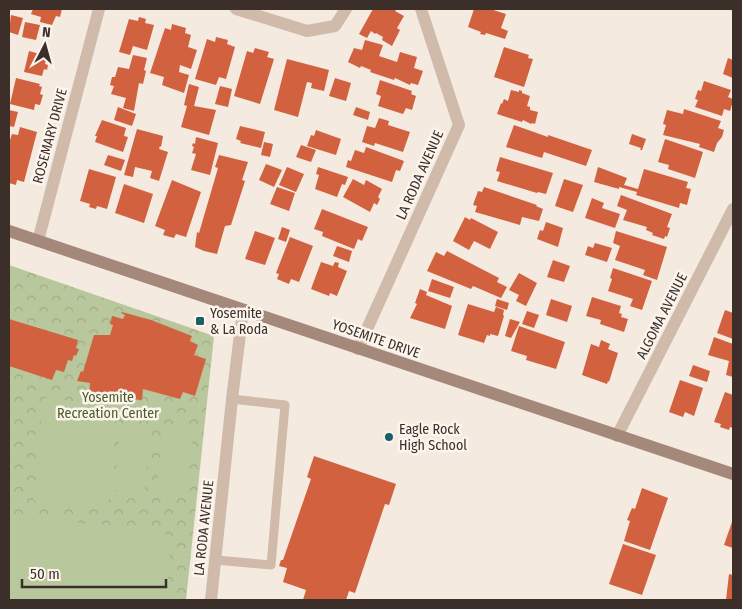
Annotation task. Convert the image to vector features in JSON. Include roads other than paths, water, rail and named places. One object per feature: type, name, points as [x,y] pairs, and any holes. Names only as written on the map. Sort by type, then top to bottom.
[{"type":"street","name":"ROSEMARY DRIVE","points":[[38,241],[99,9]]},
{"type":"street","points":[[236,9],[307,32],[335,26],[346,9]]},
{"type":"street","name":"LA RODA AVENUE","points":[[358,349],[459,124],[421,9]]},
{"type":"street","name":"ALGOMA AVENUE","points":[[616,436],[733,209]]},
{"type":"street","name":"YOSEMITE DRIVE","points":[[9,231],[733,474]]},
{"type":"street","name":"LA RODA AVENUE","points":[[211,600],[243,310]]},
{"type":"lane","points":[[216,560],[270,565],[285,405],[232,399]]},
{"type":"place","name":"Yosemite & La Roda","points":[[200,321]]},
{"type":"place","name":"Eagle Rock High School","points":[[389,437]]},
{"type":"park label","name":"Yosemite Recreation Center","points":[[108,406]]}]
